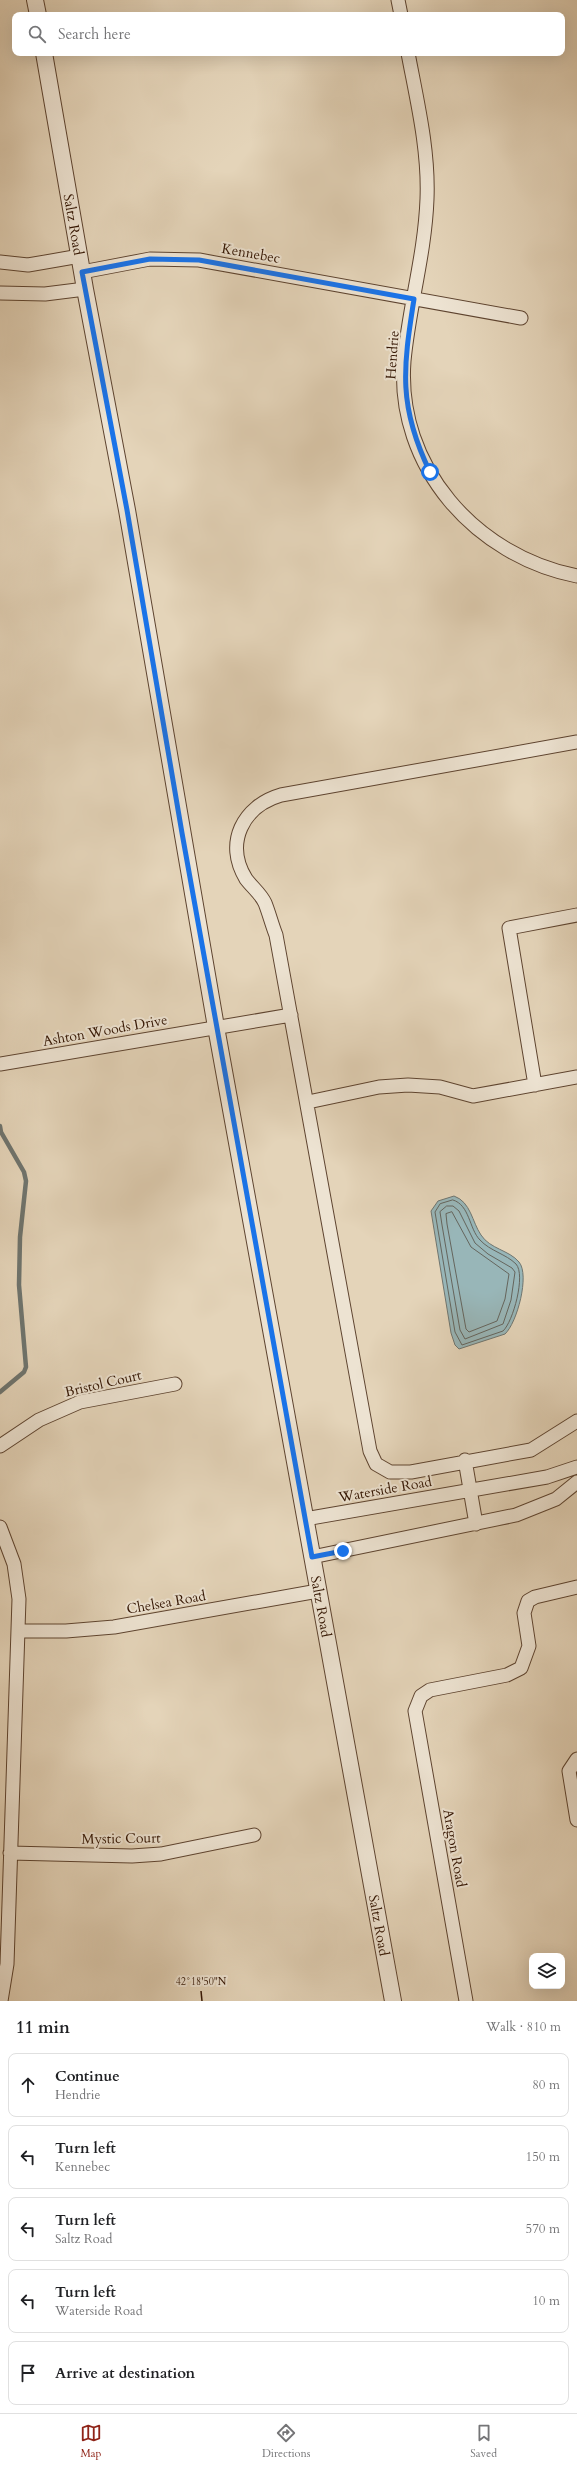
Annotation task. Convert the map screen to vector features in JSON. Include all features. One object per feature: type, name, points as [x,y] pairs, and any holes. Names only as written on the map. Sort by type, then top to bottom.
[{"type":"street","points":[[35,0],[37,12]]},
{"type":"street","points":[[398,0],[400,12]]},
{"type":"street","name":"Saltz Road","points":[[45,56],[85,289],[127,510],[216,1027],[393,2001]]},
{"type":"street","name":"Hendrie","points":[[409,56],[422,130],[426,178],[425,228],[404,361],[407,405],[416,441],[430,472],[451,503],[487,538],[527,562],[558,572],[577,576]]},
{"type":"street","name":"Kennebec","points":[[0,262],[28,265],[81,264],[150,259],[199,260],[521,318]]},
{"type":"street","points":[[0,292],[45,294],[85,289]]},
{"type":"street","points":[[577,742],[281,795],[265,800],[248,814],[238,834],[237,857],[246,878],[264,902],[276,935],[308,1102],[370,1451],[376,1464],[390,1472],[411,1472],[465,1460],[531,1450],[577,1421]]},
{"type":"street","points":[[535,1085],[509,928],[577,915]]},
{"type":"street","name":"Ashton Woods Drive","points":[[0,1064],[291,1015]]},
{"type":"street","points":[[308,1102],[379,1087],[408,1085],[440,1087],[473,1096],[577,1078]]},
{"type":"street","name":"Bristol Court","points":[[0,1446],[39,1420],[80,1402],[175,1384]]},
{"type":"street","points":[[465,1460],[476,1524]]},
{"type":"street","name":"Waterside Road","points":[[305,1519],[547,1476],[577,1467]]},
{"type":"street","points":[[312,1557],[516,1515],[556,1499],[577,1482]]},
{"type":"street","points":[[0,1527],[14,1564],[18,1584],[18,1631],[7,1964],[1,2001]]},
{"type":"street","points":[[571,1589],[577,1582]]},
{"type":"street","name":"Aragon Road","points":[[466,2001],[416,1719],[418,1701],[424,1693],[430,1690],[506,1675],[521,1668],[529,1646],[524,1613],[528,1600],[571,1589]]},
{"type":"street","name":"Chelsea Road","points":[[18,1631],[66,1631],[114,1627],[318,1591]]},
{"type":"street","points":[[577,1759],[569,1771],[577,1820]]},
{"type":"street","name":"Mystic Court","points":[[10,1853],[132,1856],[162,1854],[254,1835]]},
{"type":"water","points":[[454,1196],[460,1199],[468,1208],[478,1230],[485,1240],[519,1262],[522,1268],[523,1277],[523,1288],[518,1310],[514,1320],[505,1334],[459,1349],[455,1345],[451,1333],[431,1211],[438,1201]]},
{"type":"waterway","points":[[0,1126],[1,1132],[24,1172],[26,1181],[20,1237],[19,1285],[26,1367],[24,1372],[0,1392]]},
{"type":"route","points":[[343,1551],[312,1557],[216,1027],[127,510],[82,272],[130,261],[171,258],[199,260],[414,299],[404,361],[404,374],[407,405],[411,423],[416,441],[430,472]]}]
